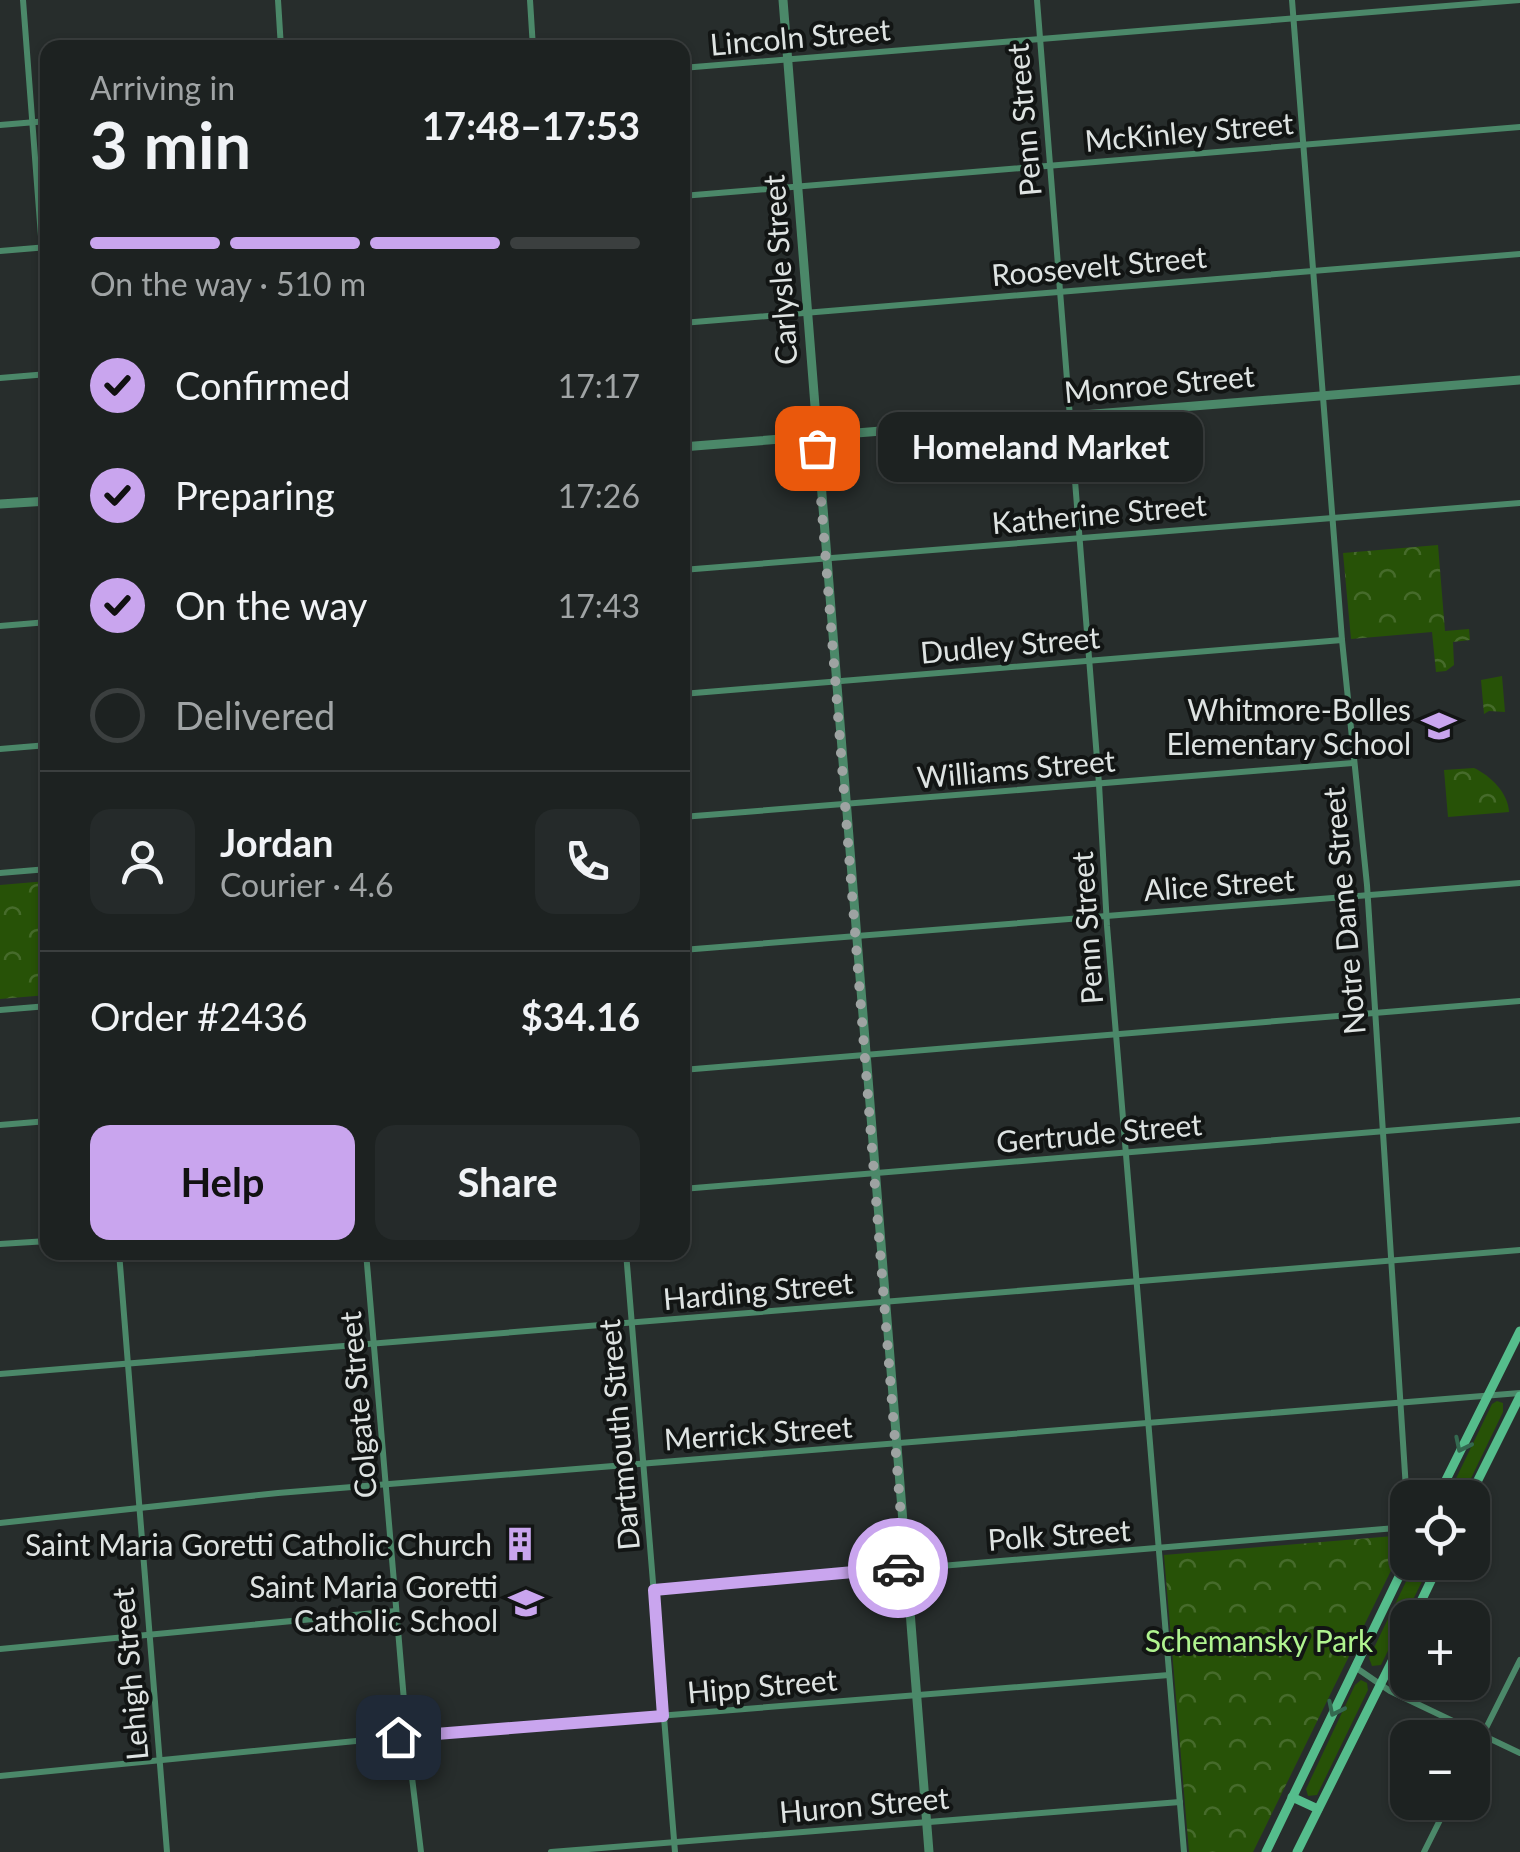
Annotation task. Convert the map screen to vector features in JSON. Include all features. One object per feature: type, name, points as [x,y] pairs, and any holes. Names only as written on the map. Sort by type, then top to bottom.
[{"type":"main road","points":[[1445,1480],[1520,1330]]},
{"type":"main road","points":[[1478,1480],[1520,1394]]},
{"type":"main road","points":[[1266,1852],[1397,1580]]},
{"type":"main road","points":[[1297,1852],[1390,1666]]},
{"type":"main road","points":[[1292,1797],[1318,1809]]},
{"type":"street","points":[[23,0],[40,206]]},
{"type":"street","points":[[278,0],[280,40]]},
{"type":"street","points":[[530,0],[532,40]]},
{"type":"street","name":"Carlysle Street","points":[[783,0],[929,1852]]},
{"type":"street","name":"Penn Street","points":[[1037,0],[1106,915],[1184,1852]]},
{"type":"street","name":"Notre Dame Street","points":[[1292,0],[1342,640],[1367,896],[1405,1480]]},
{"type":"street","name":"Lincoln Street","points":[[690,67],[1520,0]]},
{"type":"street","points":[[0,124],[40,122]]},
{"type":"street","name":"McKinley Street","points":[[690,195],[1520,127]]},
{"type":"street","points":[[0,251],[40,248]]},
{"type":"street","name":"Roosevelt Street","points":[[690,321],[1520,254]]},
{"type":"street","points":[[0,378],[40,375]]},
{"type":"street","name":"Monroe Street","points":[[690,446],[1520,380]]},
{"type":"street","points":[[0,504],[40,501]]},
{"type":"street","name":"Katherine Street","points":[[690,569],[1520,503]]},
{"type":"street","points":[[0,626],[40,623]]},
{"type":"street","name":"Dudley Street","points":[[690,693],[1342,640]]},
{"type":"street","points":[[0,749],[40,746]]},
{"type":"street","name":"Williams Street","points":[[690,816],[1353,762]]},
{"type":"street","points":[[0,873],[40,870]]},
{"type":"street","name":"Alice Street","points":[[690,949],[1520,882]]},
{"type":"street","points":[[690,1069],[1520,1001]]},
{"type":"street","points":[[0,1010],[40,1007]]},
{"type":"street","name":"Gertrude Street","points":[[690,1188],[1520,1120]]},
{"type":"street","points":[[0,1125],[40,1122]]},
{"type":"street","points":[[0,1244],[40,1242]]},
{"type":"street","name":"Harding Street","points":[[0,1374],[1520,1250]]},
{"type":"street","name":"Lehigh Street","points":[[120,1260],[167,1852]]},
{"type":"street","name":"Colgate Street","points":[[367,1260],[407,1736],[421,1852]]},
{"type":"street","name":"Dartmouth Street","points":[[627,1260],[675,1852]]},
{"type":"street","name":"Merrick Street","points":[[0,1524],[386,1484],[1520,1394]]},
{"type":"street","name":"Polk Street","points":[[654,1590],[1390,1526]]},
{"type":"street","points":[[0,1649],[396,1610]]},
{"type":"street","points":[[1490,1722],[1520,1660]]},
{"type":"street","points":[[1355,1667],[1390,1691],[1453,1720]]},
{"type":"street","name":"Hipp Street","points":[[0,1776],[407,1736],[1169,1675]]},
{"type":"street","points":[[1490,1737],[1520,1752]]},
{"type":"street","name":"Huron Street","points":[[551,1852],[1180,1802]]},
{"type":"street","points":[[1424,1852],[1440,1820]]},
{"type":"green space","points":[[1438,545],[1445,631],[1469,629],[1470,640],[1453,642],[1454,665],[1436,672],[1432,632],[1351,639],[1343,553]]},
{"type":"green space","points":[[1502,676],[1505,712],[1484,714],[1481,680]]},
{"type":"green space","points":[[1474,768],[1498,786],[1509,812],[1448,817],[1444,770]]},
{"type":"green space","points":[[40,882],[40,996],[0,999],[0,885]]},
{"type":"green space","points":[[1503,1403],[1503,1412],[1470,1480],[1455,1480],[1492,1404]]},
{"type":"green space","name":"Schemansky Park","points":[[1390,1536],[1390,1573],[1253,1852],[1189,1852],[1164,1555]]},
{"type":"green space","points":[[1407,1580],[1423,1580],[1413,1600],[1397,1600]]},
{"type":"green space","points":[[1390,1615],[1390,1647],[1381,1665],[1372,1666],[1369,1658]]},
{"type":"green space","points":[[1361,1680],[1367,1683],[1368,1690],[1317,1795],[1308,1796],[1306,1789],[1355,1685]]},
{"type":"way so far","points":[[817,448],[905,1568],[898,1568]]},
{"type":"place","name":"Homeland Market","points":[[817,448]]},
{"type":"place","name":"Whitmore-Bolles Elementary School","points":[[1439,726]]},
{"type":"place","name":"Saint Maria Goretti Catholic Church","points":[[520,1544]]},
{"type":"place","name":"Saint Maria Goretti Catholic School","points":[[526,1603]]},
{"type":"route","points":[[398,1737],[663,1716],[654,1590],[898,1568]]}]
